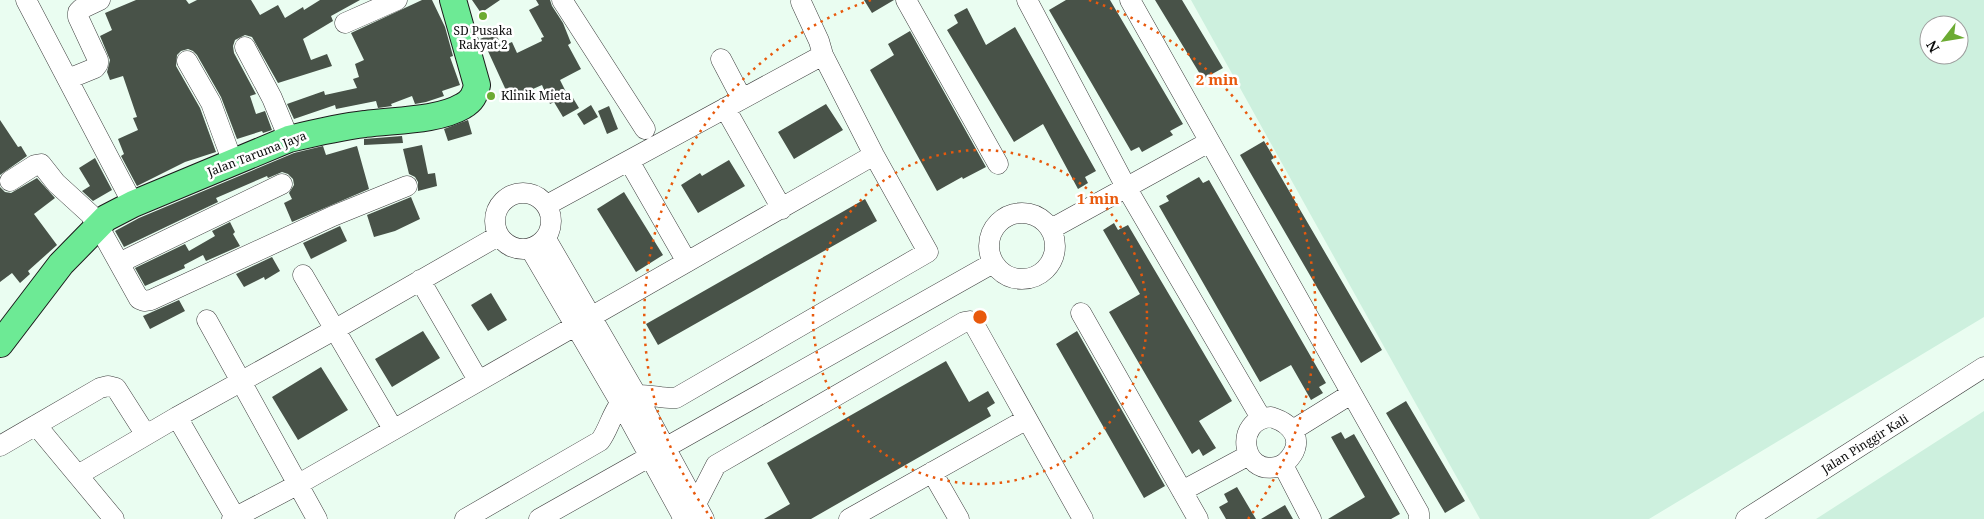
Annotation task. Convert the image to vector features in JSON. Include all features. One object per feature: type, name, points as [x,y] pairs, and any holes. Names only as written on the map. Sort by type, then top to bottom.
[{"type":"main road","name":"Jalan Taruma Jaya","points":[[0,344],[61,264],[97,225],[106,218],[133,204],[290,139],[315,132],[364,124],[419,119],[453,111],[469,101],[475,96],[478,85],[453,0]]},
{"type":"street","points":[[26,0],[133,204]]},
{"type":"street","points":[[68,79],[95,68],[98,64],[98,60],[78,17],[78,12],[100,0]]},
{"type":"street","points":[[345,23],[397,0]]},
{"type":"street","points":[[562,0],[645,129]]},
{"type":"street","points":[[1027,0],[1126,187],[1261,418]]},
{"type":"street","points":[[1130,0],[1418,513],[1419,519]]},
{"type":"street","points":[[910,1],[998,164]]},
{"type":"street","points":[[628,398],[676,398],[928,252],[874,155],[823,55],[819,41],[801,2]]},
{"type":"street","points":[[245,47],[272,98],[290,139]]},
{"type":"street","points":[[547,205],[823,55]]},
{"type":"street","points":[[721,59],[734,104],[782,209]]},
{"type":"street","points":[[187,61],[211,103],[233,162]]},
{"type":"street","points":[[1051,229],[1209,142]]},
{"type":"street","points":[[177,417],[234,518],[297,485],[874,155]]},
{"type":"street","points":[[629,161],[687,262]]},
{"type":"street","points":[[10,181],[40,164],[56,183],[90,214],[139,299],[144,301],[151,300],[333,216],[407,186]]},
{"type":"street","points":[[119,263],[282,184]]},
{"type":"street","points":[[526,192],[538,197],[547,205],[552,216],[552,228],[539,244],[518,250],[507,245],[498,236],[495,224],[496,211],[503,201],[514,194],[526,192]]},
{"type":"street","points":[[1022,212],[1038,216],[1051,229],[1056,246],[1052,263],[1039,276],[1022,280],[1005,276],[993,263],[988,246],[992,229],[1004,217],[1022,212]]},
{"type":"street","points":[[78,475],[498,236]]},
{"type":"street","points":[[539,244],[582,322],[628,398],[691,514]]},
{"type":"street","points":[[539,519],[993,263]]},
{"type":"street","points":[[303,274],[393,430]]},
{"type":"street","points":[[420,280],[478,380]]},
{"type":"street","points":[[1081,313],[1198,519]]},
{"type":"street","points":[[207,320],[317,519]]},
{"type":"street","points":[[691,514],[716,465],[964,322],[970,322],[974,324],[1083,519]]},
{"type":"street","name":"Jalan Pinggir Kali","points":[[1746,519],[1984,367]]},
{"type":"street","points":[[0,446],[100,388],[108,386],[116,388],[146,436]]},
{"type":"street","points":[[1293,430],[1351,394]]},
{"type":"street","points":[[464,519],[600,441],[628,398]]},
{"type":"street","points":[[1271,417],[1284,421],[1293,430],[1296,443],[1293,456],[1283,465],[1271,468],[1258,465],[1249,455],[1245,442],[1249,430],[1261,418],[1271,417]]},
{"type":"street","points":[[849,519],[1027,419]]},
{"type":"street","points":[[36,426],[114,519]]},
{"type":"street","points":[[1182,491],[1249,455]]},
{"type":"street","points":[[1283,465],[1310,519]]},
{"type":"street","points":[[932,472],[959,519]]},
{"type":"green space","points":[[1191,0],[1984,0],[1984,317],[1649,519],[1480,519]]},
{"type":"green space","points":[[1984,411],[1984,519],[1816,519]]},
{"type":"building","points":[[136,0],[186,0],[189,4],[197,0],[251,0],[260,15],[278,5],[285,18],[303,7],[304,10],[320,0],[360,0],[331,16],[333,21],[303,39],[311,60],[327,54],[332,66],[278,83],[252,37],[245,35],[235,40],[233,46],[234,53],[256,94],[250,96],[256,114],[265,111],[272,130],[263,133],[262,131],[237,139],[221,97],[197,55],[188,49],[181,51],[177,55],[176,66],[200,108],[216,152],[185,162],[137,186],[121,156],[124,154],[118,139],[138,130],[133,118],[137,117],[123,76],[110,80],[107,72],[110,60],[100,36],[112,30],[105,13]]},
{"type":"building","points":[[422,0],[432,0],[445,27],[453,56],[450,57],[460,85],[442,91],[444,96],[426,102],[415,104],[412,96],[391,104],[392,106],[378,108],[376,101],[336,109],[335,105],[294,119],[287,104],[324,91],[325,95],[357,88],[353,79],[359,77],[355,64],[364,60],[351,33]]},
{"type":"building","points":[[472,0],[500,0],[481,13]]},
{"type":"building","points":[[536,0],[550,0],[563,23],[571,43],[568,45],[581,69],[560,80],[570,100],[573,98],[579,108],[563,117],[554,102],[550,104],[542,85],[510,99],[487,49],[483,50],[480,39],[496,32],[501,47],[512,42],[517,53],[542,41],[541,38],[544,37],[529,10],[539,5]]},
{"type":"building","points":[[864,0],[894,0],[872,13]]},
{"type":"building","points":[[1066,0],[1110,0],[1183,124],[1170,131],[1173,135],[1142,152],[1139,147],[1131,151],[1049,10]]},
{"type":"building","points":[[1155,0],[1182,0],[1223,68],[1203,79]]},
{"type":"building","points":[[967,8],[986,45],[1015,27],[1096,171],[1085,177],[1088,183],[1078,189],[1043,124],[1014,142],[947,30],[958,23],[954,15]]},
{"type":"building","points":[[910,31],[986,167],[963,179],[962,177],[937,191],[870,70],[894,55],[888,44]]},
{"type":"building","points":[[826,104],[843,130],[794,159],[778,132]]},
{"type":"building","points":[[591,105],[598,117],[584,125],[577,114]]},
{"type":"building","points":[[609,106],[618,129],[607,134],[598,111]]},
{"type":"building","points":[[0,120],[18,147],[21,146],[27,156],[0,175]]},
{"type":"building","points":[[468,120],[472,134],[448,141],[444,129]]},
{"type":"building","points":[[402,136],[403,143],[364,145],[364,139]]},
{"type":"building","points":[[1264,141],[1274,158],[1271,160],[1382,350],[1361,363],[1240,155]]},
{"type":"building","points":[[422,145],[428,174],[435,173],[437,186],[418,191],[418,182],[415,177],[409,174],[403,149]]},
{"type":"building","points":[[323,146],[326,155],[357,146],[369,189],[292,222],[284,203],[292,199],[289,193],[294,185],[293,179],[288,174],[282,172],[268,178],[267,176],[216,198],[218,202],[124,247],[115,231],[139,218],[294,153]]},
{"type":"building","points":[[95,158],[112,190],[93,201],[82,191],[90,186],[79,168]]},
{"type":"building","points":[[729,160],[745,186],[698,213],[681,185],[700,173],[702,176]]},
{"type":"building","points":[[1199,177],[1203,183],[1209,180],[1326,383],[1319,387],[1323,393],[1311,400],[1291,365],[1260,382],[1159,206],[1169,201],[1166,196]]},
{"type":"building","points":[[37,178],[55,198],[34,214],[57,245],[28,271],[30,274],[20,283],[12,273],[0,282],[0,187],[5,192],[11,193]]},
{"type":"building","points":[[624,192],[663,255],[636,272],[597,209]]},
{"type":"building","points":[[411,197],[420,219],[395,231],[374,237],[367,215]]},
{"type":"building","points":[[865,199],[877,221],[658,345],[646,324]]},
{"type":"building","points":[[230,222],[235,232],[233,234],[240,246],[206,261],[203,255],[184,265],[185,268],[145,286],[135,268],[185,244],[189,251],[215,236],[212,231]]},
{"type":"building","points":[[1114,223],[1118,230],[1128,225],[1232,401],[1199,421],[1216,448],[1203,456],[1199,449],[1192,454],[1109,312],[1140,294],[1103,230]]},
{"type":"building","points":[[340,226],[347,241],[311,259],[303,243]]},
{"type":"building","points":[[272,257],[280,271],[265,280],[264,277],[244,287],[236,274]]},
{"type":"building","points":[[491,293],[507,320],[488,331],[471,305]]},
{"type":"building","points":[[179,300],[185,311],[150,329],[143,316]]},
{"type":"building","points":[[423,331],[440,358],[392,387],[375,359]]},
{"type":"building","points":[[1077,331],[1165,486],[1144,498],[1056,344]]},
{"type":"building","points":[[946,361],[969,402],[988,391],[995,403],[987,408],[991,416],[811,519],[764,519],[790,504],[767,463]]},
{"type":"building","points":[[321,367],[348,410],[298,440],[272,397]]},
{"type":"building","points":[[1406,401],[1465,501],[1445,513],[1386,413]]},
{"type":"building","points":[[1341,432],[1345,439],[1354,434],[1400,514],[1391,519],[1328,519],[1365,497],[1331,437]]},
{"type":"building","points":[[1237,487],[1256,519],[1226,519],[1219,507],[1228,502],[1224,494]]},
{"type":"building","points":[[1285,505],[1293,519],[1261,519]]},
{"type":"place","name":"SD Pusaka Rakyat 2","points":[[483,16]]},
{"type":"place","name":"Klinik Mieta","points":[[491,96]]}]
